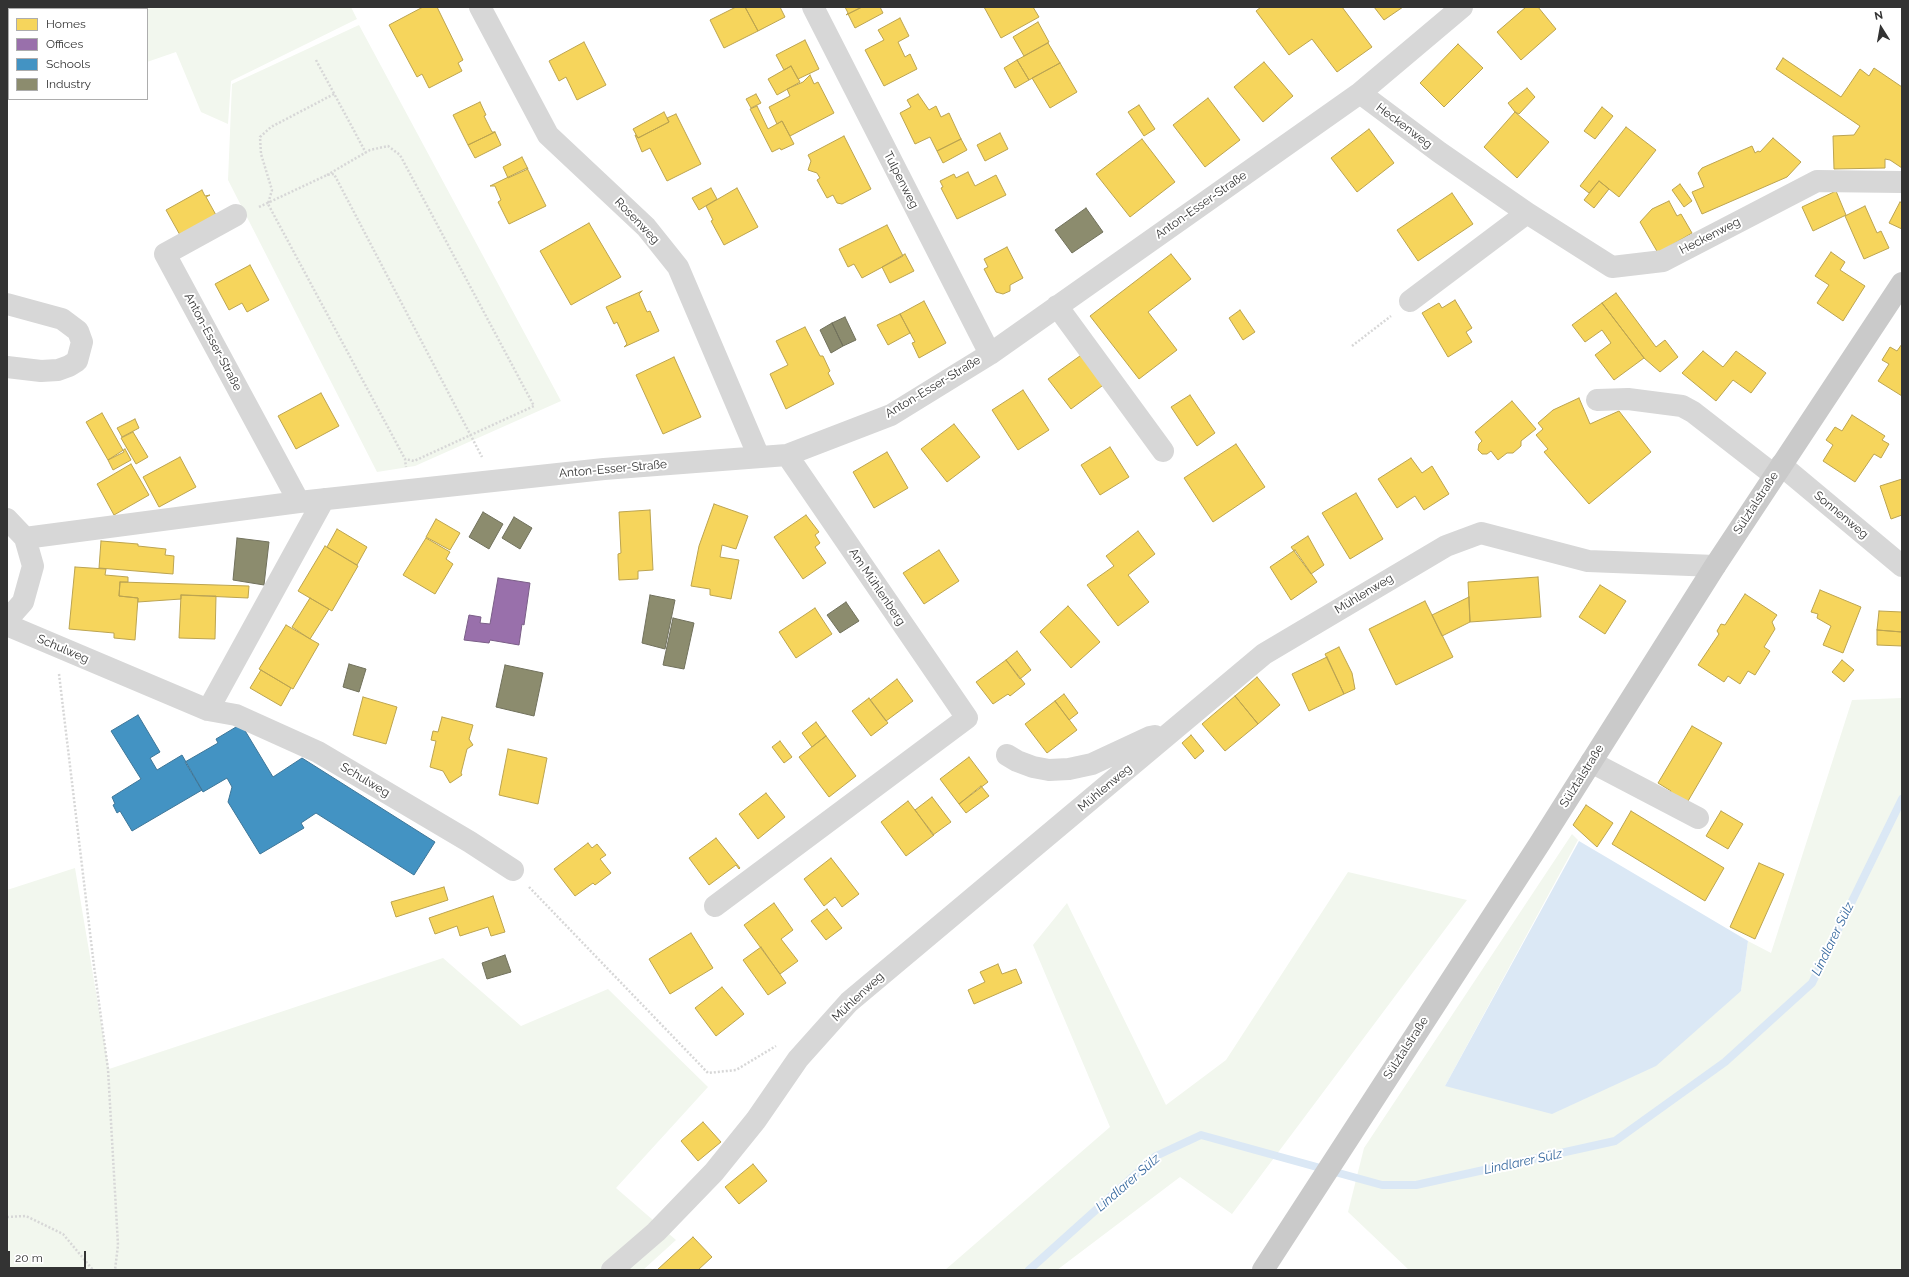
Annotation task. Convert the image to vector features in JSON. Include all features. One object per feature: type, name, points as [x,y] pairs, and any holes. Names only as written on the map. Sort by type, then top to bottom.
[{"type":"main road","name":"Sülztalstraße","points":[[1262,1270],[1591,762],[1715,566],[1902,282]]},
{"type":"street","name":"Rosenweg","points":[[480,7],[548,135],[646,227],[678,267],[760,457]]},
{"type":"street","name":"Tulpenweg","points":[[813,7],[990,354]]},
{"type":"street","name":"Anton-Esser-Straße","points":[[25,538],[324,499],[604,469],[786,455],[891,415],[990,354],[1360,93],[1462,7]]},
{"type":"street","name":"Heckenweg","points":[[1360,93],[1439,152],[1527,213],[1612,267],[1663,261],[1817,181],[1902,182]]},
{"type":"street","points":[[1410,301],[1527,213]]},
{"type":"street","name":"Anton-Esser-Straße","points":[[236,215],[165,254],[299,502]]},
{"type":"street","points":[[7,304],[62,319],[78,331],[82,342],[77,361],[70,366],[58,370],[40,371],[7,368]]},
{"type":"street","points":[[1058,306],[1163,451]]},
{"type":"street","name":"Sonnenweg","points":[[1597,400],[1628,399],[1682,406],[1778,470],[1902,566]]},
{"type":"street","name":"Am Mühlenberg","points":[[715,906],[967,718],[786,455]]},
{"type":"street","points":[[208,710],[324,499]]},
{"type":"street","points":[[7,519],[25,538],[33,566],[23,602],[7,620]]},
{"type":"street","name":"Mühlenweg","points":[[612,1270],[656,1232],[714,1172],[756,1120],[798,1059],[849,1002],[1264,654],[1446,546],[1482,533],[1588,560],[1715,566]]},
{"type":"street","name":"Schulweg","points":[[7,625],[208,710],[236,715],[318,752],[470,842],[513,870]]},
{"type":"street","points":[[1006,754],[1017,761],[1033,767],[1049,770],[1069,769],[1098,762],[1150,737],[1168,735]]},
{"type":"street","points":[[1591,762],[1698,818]]},
{"type":"path","points":[[316,60],[366,153]]},
{"type":"path","points":[[334,94],[271,127],[260,137],[261,154],[272,190],[268,204],[404,459],[410,490]]},
{"type":"path","points":[[236,215],[268,204],[327,175],[366,153],[388,146],[400,155],[534,406],[414,461],[404,459]]},
{"type":"path","points":[[327,175],[334,174],[494,481]]},
{"type":"path","points":[[1352,346],[1410,301]]},
{"type":"path","points":[[56,645],[94,966],[108,1069],[118,1245],[115,1270]]},
{"type":"path","points":[[513,870],[708,1073],[736,1070],[782,1042]]},
{"type":"path","points":[[7,1216],[26,1216],[63,1234],[93,1270]]},
{"type":"shaded area","points":[[115,7],[351,7],[357,19],[231,81],[228,124],[201,112],[176,52],[148,62],[148,8]]},
{"type":"shaded area","points":[[359,25],[561,401],[415,466],[377,472],[228,180],[232,84]]},
{"type":"shaded area","points":[[1902,698],[1902,1270],[1409,1270],[1348,1212],[1364,1148],[1572,834],[1578,840],[1445,1086],[1741,991],[1748,941],[1771,953],[1852,700]]},
{"type":"shaded area","points":[[1579,841],[1748,941],[1741,991],[1656,1066],[1552,1114],[1445,1086]]},
{"type":"shaded area","points":[[75,868],[109,1069],[443,958],[521,1026],[608,989],[708,1087],[616,1188],[676,1240],[643,1270],[7,1270],[7,890]]},
{"type":"shaded area","points":[[1348,872],[1467,900],[1232,1214],[1180,1177],[1057,1270],[945,1270],[1110,1127],[1033,945],[1067,903],[1166,1105],[1226,1060]]},
{"type":"building: Homes","points":[[423,7],[437,7],[463,60],[458,63],[462,71],[429,88],[422,74],[417,77],[389,25]]},
{"type":"building: Homes","points":[[736,7],[745,7],[758,31],[724,48],[710,20]]},
{"type":"building: Homes","points":[[745,7],[780,7],[785,17],[758,31]]},
{"type":"building: Homes","points":[[845,7],[862,7],[846,15],[848,13]]},
{"type":"building: Homes","points":[[862,7],[880,7],[883,13],[855,28],[848,14]]},
{"type":"building: Homes","points":[[984,7],[1033,7],[1039,17],[1001,38]]},
{"type":"building: Homes","points":[[1261,7],[1342,7],[1372,47],[1337,72],[1312,39],[1289,55],[1256,11]]},
{"type":"building: Homes","points":[[1374,7],[1403,7],[1384,20]]},
{"type":"building: Homes","points":[[1526,7],[1538,7],[1556,29],[1521,60],[1497,32]]},
{"type":"building: Homes","points":[[900,18],[909,36],[898,42],[905,57],[910,54],[917,69],[884,86],[865,50],[884,40],[878,30]]},
{"type":"building: Homes","points":[[1038,22],[1049,42],[1024,56],[1013,37]]},
{"type":"building: Homes","points":[[7,31],[8,50],[7,50]]},
{"type":"building: Homes","points":[[805,40],[819,69],[798,79],[791,66],[784,70],[776,55]]},
{"type":"building: Homes","points":[[584,42],[606,85],[577,100],[566,77],[559,81],[549,61]]},
{"type":"building: Homes","points":[[1048,43],[1060,63],[1029,80],[1017,60]]},
{"type":"building: Homes","points":[[1458,44],[1483,68],[1444,107],[1420,83]]},
{"type":"building: Homes","points":[[1783,58],[1841,97],[1860,69],[1869,76],[1874,68],[1902,87],[1902,168],[1890,160],[1885,159],[1885,168],[1834,169],[1833,136],[1854,135],[1860,126],[1776,69]]},
{"type":"building: Homes","points":[[1017,60],[1029,80],[1015,88],[1004,68]]},
{"type":"building: Homes","points":[[1264,62],[1293,96],[1263,122],[1234,87]]},
{"type":"building: Homes","points":[[1060,63],[1077,92],[1050,108],[1032,78]]},
{"type":"building: Homes","points":[[791,66],[800,82],[777,95],[768,79]]},
{"type":"building: Homes","points":[[810,75],[814,84],[818,82],[834,113],[790,136],[782,121],[777,124],[769,107],[790,96],[787,89],[803,82]]},
{"type":"building: Homes","points":[[1527,88],[1535,97],[1519,114],[1515,112],[1508,103]]},
{"type":"building: Homes","points":[[756,94],[761,103],[751,108],[746,99]]},
{"type":"building: Homes","points":[[918,94],[929,110],[936,106],[941,117],[949,113],[961,139],[937,151],[930,137],[915,144],[900,113],[911,107],[907,100]]},
{"type":"building: Homes","points":[[1208,98],[1240,140],[1205,167],[1173,125]]},
{"type":"building: Homes","points":[[480,102],[486,115],[484,116],[492,132],[495,132],[468,145],[453,115]]},
{"type":"building: Homes","points":[[1139,105],[1155,129],[1144,136],[1128,112]]},
{"type":"building: Homes","points":[[757,106],[768,129],[782,121],[794,144],[772,152],[750,109]]},
{"type":"building: Homes","points":[[1602,107],[1613,116],[1595,139],[1584,131]]},
{"type":"building: Homes","points":[[664,112],[669,122],[638,138],[633,129]]},
{"type":"building: Homes","points":[[1515,112],[1549,142],[1517,178],[1484,147]]},
{"type":"building: Homes","points":[[676,114],[701,164],[667,181],[650,148],[642,152],[635,135],[638,138],[669,122],[667,118]]},
{"type":"building: Homes","points":[[1626,127],[1656,150],[1619,197],[1599,181],[1589,193],[1580,186]]},
{"type":"building: Homes","points":[[1369,129],[1394,163],[1357,192],[1331,158]]},
{"type":"building: Homes","points":[[495,132],[501,145],[475,158],[468,145]]},
{"type":"building: Homes","points":[[1000,133],[1008,149],[985,161],[977,145]]},
{"type":"building: Homes","points":[[844,136],[871,189],[842,204],[837,203],[833,195],[827,198],[817,180],[820,178],[817,173],[808,170],[811,161],[808,155]]},
{"type":"building: Homes","points":[[1773,138],[1801,162],[1787,177],[1702,214],[1692,192],[1704,187],[1698,173],[1702,168],[1752,146],[1755,153],[1758,151],[1760,152]]},
{"type":"building: Homes","points":[[961,139],[967,150],[943,163],[937,151]]},
{"type":"building: Homes","points":[[1142,139],[1175,182],[1130,217],[1096,174]]},
{"type":"building: Homes","points":[[522,157],[528,169],[508,178],[503,167]]},
{"type":"building: Homes","points":[[527,168],[546,206],[509,224],[498,202],[501,200],[495,186],[490,186]]},
{"type":"building: Homes","points":[[968,172],[975,186],[996,175],[1006,195],[957,219],[941,188],[943,187],[940,181],[954,174],[956,178]]},
{"type":"building: Homes","points":[[1599,181],[1609,189],[1594,208],[1584,200]]},
{"type":"building: Homes","points":[[1680,184],[1692,201],[1684,207],[1672,190]]},
{"type":"building: Homes","points":[[711,188],[717,199],[699,210],[692,198]]},
{"type":"building: Homes","points":[[737,188],[758,227],[724,245],[711,221],[713,220],[706,206]]},
{"type":"building: Homes","points":[[202,190],[205,196],[210,195],[206,197],[216,215],[180,235],[166,210]]},
{"type":"building: Homes","points":[[1836,191],[1846,215],[1813,231],[1802,207]]},
{"type":"building: Homes","points":[[1452,193],[1473,224],[1418,261],[1397,230]]},
{"type":"building: Homes","points":[[1669,201],[1677,216],[1681,214],[1692,233],[1658,253],[1640,222],[1652,209]]},
{"type":"building: Homes","points":[[1900,202],[1902,203],[1902,229],[1889,223]]},
{"type":"building: Homes","points":[[1865,206],[1877,233],[1881,231],[1889,248],[1864,259],[1845,216]]},
{"type":"building: Homes","points":[[589,223],[621,277],[571,305],[540,251]]},
{"type":"building: Homes","points":[[887,225],[903,256],[862,278],[854,264],[848,267],[839,249]]},
{"type":"building: Homes","points":[[1007,247],[1023,278],[1010,285],[1010,291],[1003,294],[996,292],[984,269],[988,267],[984,259]]},
{"type":"building: Homes","points":[[1831,252],[1845,262],[1840,270],[1865,286],[1843,321],[1817,303],[1829,285],[1815,276]]},
{"type":"building: Homes","points":[[905,254],[914,271],[890,283],[882,267]]},
{"type":"building: Homes","points":[[1171,254],[1191,279],[1148,312],[1177,350],[1139,379],[1090,316]]},
{"type":"building: Homes","points":[[250,265],[269,300],[247,312],[242,303],[229,310],[215,284]]},
{"type":"building: Homes","points":[[642,291],[639,294],[647,312],[650,311],[659,331],[624,347],[627,344],[617,322],[614,324],[606,307]]},
{"type":"building: Homes","points":[[1616,293],[1656,347],[1665,340],[1678,357],[1660,372],[1644,358],[1602,303]]},
{"type":"building: Homes","points":[[1455,300],[1472,328],[1466,332],[1472,342],[1448,357],[1422,313],[1439,303],[1442,308]]},
{"type":"building: Homes","points":[[924,301],[946,343],[919,358],[912,343],[915,342],[900,314]]},
{"type":"building: Homes","points":[[1602,303],[1644,358],[1614,380],[1595,355],[1611,343],[1602,330],[1585,342],[1572,325]]},
{"type":"building: Homes","points":[[1240,310],[1255,332],[1243,340],[1229,318]]},
{"type":"building: Homes","points":[[900,314],[910,333],[888,345],[877,325]]},
{"type":"building: Homes","points":[[805,327],[820,356],[823,356],[830,371],[828,373],[834,384],[786,409],[770,374],[788,365],[776,341]]},
{"type":"building: Homes","points":[[1902,344],[1902,396],[1878,381],[1889,364],[1882,360],[1890,347],[1897,351]]},
{"type":"building: Homes","points":[[1703,351],[1723,367],[1736,351],[1766,373],[1751,393],[1733,380],[1716,401],[1682,373]]},
{"type":"building: Homes","points":[[1084,353],[1106,383],[1071,409],[1048,379]]},
{"type":"building: Homes","points":[[674,357],[701,417],[663,434],[636,375]]},
{"type":"building: Homes","points":[[1023,390],[1049,430],[1018,450],[992,410]]},
{"type":"building: Homes","points":[[321,393],[339,426],[296,449],[278,416]]},
{"type":"building: Homes","points":[[1190,395],[1215,433],[1197,446],[1171,407]]},
{"type":"building: Homes","points":[[1579,398],[1590,424],[1619,411],[1651,452],[1589,504],[1544,452],[1548,449],[1536,435],[1543,429],[1538,423],[1553,410]]},
{"type":"building: Homes","points":[[1512,401],[1536,429],[1521,441],[1521,446],[1513,453],[1507,453],[1498,460],[1491,451],[1487,454],[1482,454],[1478,450],[1479,444],[1482,441],[1475,432]]},
{"type":"building: Homes","points":[[102,413],[124,452],[108,460],[86,422]]},
{"type":"building: Homes","points":[[1852,415],[1885,436],[1882,440],[1889,444],[1881,458],[1874,454],[1855,482],[1823,461],[1833,445],[1826,440],[1835,427],[1842,431]]},
{"type":"building: Homes","points":[[135,419],[139,428],[122,437],[117,428]]},
{"type":"building: Homes","points":[[954,424],[980,457],[947,482],[921,449]]},
{"type":"building: Homes","points":[[133,432],[148,457],[136,464],[121,438]]},
{"type":"building: Homes","points":[[1236,444],[1265,487],[1213,522],[1184,478]]},
{"type":"building: Homes","points":[[1110,447],[1129,477],[1100,495],[1081,465]]},
{"type":"building: Homes","points":[[125,449],[131,460],[113,470],[108,460]]},
{"type":"building: Homes","points":[[887,452],[908,488],[874,508],[853,472]]},
{"type":"building: Homes","points":[[180,457],[196,487],[159,507],[143,477]]},
{"type":"building: Homes","points":[[1411,458],[1422,473],[1432,466],[1449,494],[1424,510],[1415,496],[1397,508],[1378,479]]},
{"type":"building: Homes","points":[[131,464],[149,495],[114,515],[97,484]]},
{"type":"building: Homes","points":[[1902,479],[1902,515],[1891,519],[1880,486]]},
{"type":"building: Homes","points":[[1356,493],[1383,539],[1350,559],[1322,513]]},
{"type":"building: Homes","points":[[714,504],[748,516],[736,549],[722,545],[720,557],[739,560],[731,599],[710,595],[710,589],[691,586],[699,546]]},
{"type":"building: Homes","points":[[650,510],[653,570],[638,571],[638,579],[619,580],[618,554],[621,553],[619,512]]},
{"type":"building: Homes","points":[[806,515],[819,532],[815,535],[820,543],[815,547],[826,563],[803,579],[774,537]]},
{"type":"building: Homes","points":[[436,519],[460,533],[450,550],[426,537]]},
{"type":"building: Homes","points":[[337,529],[367,547],[357,565],[327,547]]},
{"type":"building: Homes","points":[[1138,531],[1155,554],[1128,575],[1149,602],[1118,626],[1087,585],[1114,566],[1106,556]]},
{"type":"building: Homes","points":[[1308,536],[1324,565],[1311,574],[1291,547]]},
{"type":"building: Homes","points":[[426,538],[450,552],[446,559],[453,564],[435,594],[403,575]]},
{"type":"building: Homes","points":[[101,541],[138,544],[138,546],[166,549],[165,555],[174,556],[173,574],[99,568]]},
{"type":"building: Homes","points":[[325,546],[358,566],[332,611],[298,591]]},
{"type":"building: Homes","points":[[939,550],[959,581],[924,604],[903,573]]},
{"type":"building: Homes","points":[[1295,550],[1317,582],[1291,600],[1270,567]]},
{"type":"building: Homes","points":[[75,567],[106,569],[105,575],[128,577],[128,582],[120,582],[119,596],[138,598],[135,640],[114,638],[114,633],[69,629]]},
{"type":"building: Homes","points":[[1538,577],[1541,617],[1470,622],[1468,582]]},
{"type":"building: Homes","points":[[120,582],[249,586],[248,598],[181,595],[181,599],[138,602],[138,598],[119,596]]},
{"type":"building: Homes","points":[[1600,585],[1626,601],[1605,634],[1579,617]]},
{"type":"building: Homes","points":[[1820,590],[1861,607],[1843,653],[1823,645],[1831,626],[1817,618],[1818,614],[1811,612]]},
{"type":"building: Homes","points":[[1745,594],[1777,615],[1772,622],[1775,629],[1764,647],[1770,651],[1755,675],[1748,671],[1740,684],[1728,676],[1724,682],[1698,665],[1719,634],[1717,631],[1721,624],[1725,625]]},
{"type":"building: Homes","points":[[181,595],[216,596],[215,639],[179,638]]},
{"type":"building: Homes","points":[[1469,597],[1470,622],[1442,636],[1432,615]]},
{"type":"building: Homes","points":[[310,598],[329,609],[310,639],[292,627]]},
{"type":"building: Homes","points":[[1425,601],[1453,657],[1396,685],[1369,629]]},
{"type":"building: Homes","points":[[1068,606],[1100,642],[1071,668],[1040,632]]},
{"type":"building: Homes","points":[[815,608],[832,634],[796,658],[779,632]]},
{"type":"building: Homes","points":[[1879,611],[1902,612],[1902,632],[1877,630]]},
{"type":"building: Homes","points":[[286,625],[319,644],[293,689],[259,669]]},
{"type":"building: Homes","points":[[1877,630],[1902,632],[1902,646],[1877,645]]},
{"type":"building: Homes","points":[[1339,647],[1352,673],[1355,689],[1344,694],[1325,654]]},
{"type":"building: Homes","points":[[1017,651],[1031,670],[1020,679],[1006,660]]},
{"type":"building: Homes","points":[[1327,657],[1344,694],[1309,711],[1292,674]]},
{"type":"building: Homes","points":[[1006,660],[1025,684],[1010,696],[1008,694],[993,704],[976,682]]},
{"type":"building: Homes","points":[[1842,660],[1854,670],[1844,682],[1832,672]]},
{"type":"building: Homes","points":[[261,670],[291,688],[281,706],[250,688]]},
{"type":"building: Homes","points":[[1257,677],[1280,705],[1258,724],[1235,696]]},
{"type":"building: Homes","points":[[897,679],[913,701],[886,721],[870,700]]},
{"type":"building: Homes","points":[[1064,694],[1078,713],[1069,720],[1055,701]]},
{"type":"building: Homes","points":[[1235,696],[1258,724],[1225,751],[1202,724]]},
{"type":"building: Homes","points":[[363,697],[397,707],[386,744],[353,735]]},
{"type":"building: Homes","points":[[869,698],[888,723],[871,736],[852,711]]},
{"type":"building: Homes","points":[[1055,701],[1077,730],[1047,753],[1025,724]]},
{"type":"building: Homes","points":[[442,717],[473,725],[469,739],[473,745],[467,749],[461,773],[462,775],[450,783],[443,771],[430,767],[436,741],[431,740],[433,731],[438,732]]},
{"type":"building: Homes","points":[[816,722],[826,736],[812,747],[802,733]]},
{"type":"building: Homes","points":[[1692,726],[1722,743],[1688,801],[1668,796],[1671,791],[1658,783]]},
{"type":"building: Homes","points":[[1191,735],[1204,751],[1195,759],[1182,743]]},
{"type":"building: Homes","points":[[826,736],[856,776],[829,797],[799,757]]},
{"type":"building: Homes","points":[[780,741],[792,757],[784,763],[772,747]]},
{"type":"building: Homes","points":[[508,749],[547,758],[538,804],[499,795]]},
{"type":"building: Homes","points":[[969,757],[988,782],[959,804],[940,779]]},
{"type":"building: Homes","points":[[981,786],[989,796],[966,813],[959,804]]},
{"type":"building: Homes","points":[[766,793],[785,817],[758,839],[739,814]]},
{"type":"building: Homes","points":[[932,797],[951,822],[933,835],[915,810]]},
{"type":"building: Homes","points":[[908,801],[934,835],[906,856],[881,822]]},
{"type":"building: Homes","points":[[1586,805],[1613,823],[1597,847],[1573,825]]},
{"type":"building: Homes","points":[[1631,811],[1724,868],[1705,901],[1612,844]]},
{"type":"building: Homes","points":[[1721,811],[1743,824],[1728,849],[1706,836]]},
{"type":"building: Homes","points":[[716,838],[740,868],[739,869],[736,865],[709,885],[689,858]]},
{"type":"building: Homes","points":[[588,843],[592,848],[597,844],[606,855],[600,859],[611,873],[595,885],[593,883],[575,896],[554,869]]},
{"type":"building: Homes","points":[[831,858],[859,894],[842,907],[835,897],[824,906],[804,879]]},
{"type":"building: Homes","points":[[1759,863],[1784,874],[1755,939],[1730,927]]},
{"type":"building: Homes","points":[[444,887],[448,900],[396,917],[391,902]]},
{"type":"building: Homes","points":[[493,896],[505,932],[491,936],[488,927],[460,936],[457,926],[435,934],[429,918]]},
{"type":"building: Homes","points":[[774,903],[793,930],[781,939],[798,961],[780,974],[744,925]]},
{"type":"building: Homes","points":[[827,909],[842,928],[826,940],[811,921]]},
{"type":"building: Homes","points":[[691,933],[713,968],[670,994],[649,959]]},
{"type":"building: Homes","points":[[761,947],[786,983],[768,995],[743,960]]},
{"type":"building: Homes","points":[[998,964],[1002,974],[1016,969],[1022,983],[974,1004],[968,990],[985,982],[980,972]]},
{"type":"building: Homes","points":[[722,987],[744,1014],[716,1036],[695,1008]]},
{"type":"building: Homes","points":[[703,1122],[721,1142],[698,1161],[681,1141]]},
{"type":"building: Homes","points":[[753,1164],[767,1181],[739,1204],[725,1187]]},
{"type":"building: Homes","points":[[693,1237],[712,1257],[698,1270],[657,1270]]},
{"type":"building: Offices","points":[[498,578],[530,583],[524,625],[522,624],[519,645],[490,640],[489,643],[464,640],[469,615],[481,617],[480,623],[490,624]]},
{"type":"building: Schools","points":[[138,715],[160,752],[150,758],[157,770],[182,755],[202,790],[132,831],[120,811],[117,813],[113,805],[115,804],[112,797],[141,779],[111,731]]},
{"type":"building: Schools","points":[[241,724],[273,777],[302,758],[435,842],[414,875],[316,813],[301,823],[304,828],[260,854],[228,802],[232,787],[227,778],[203,792],[185,762],[218,743],[216,739]]},
{"type":"building: Industry","points":[[1086,208],[1103,232],[1072,253],[1055,230]]},
{"type":"building: Industry","points":[[845,317],[856,340],[843,346],[832,323]]},
{"type":"building: Industry","points":[[832,323],[843,346],[831,353],[820,330]]},
{"type":"building: Industry","points":[[483,512],[503,524],[489,549],[469,537]]},
{"type":"building: Industry","points":[[514,517],[532,528],[520,549],[502,538]]},
{"type":"building: Industry","points":[[237,538],[269,542],[264,585],[233,580]]},
{"type":"building: Industry","points":[[650,595],[675,600],[665,649],[642,643]]},
{"type":"building: Industry","points":[[846,602],[859,621],[840,633],[827,615]]},
{"type":"building: Industry","points":[[673,618],[694,623],[684,669],[663,665]]},
{"type":"building: Industry","points":[[349,664],[366,669],[359,692],[343,687]]},
{"type":"building: Industry","points":[[505,665],[543,673],[534,716],[496,707]]},
{"type":"building: Industry","points":[[505,955],[511,972],[487,979],[482,963]]},
{"type":"waterway","name":"Lindlarer Sülz","points":[[1029,1270],[1156,1156],[1201,1135],[1382,1185],[1416,1185],[1615,1141],[1725,1062],[1812,983],[1902,799]]}]
